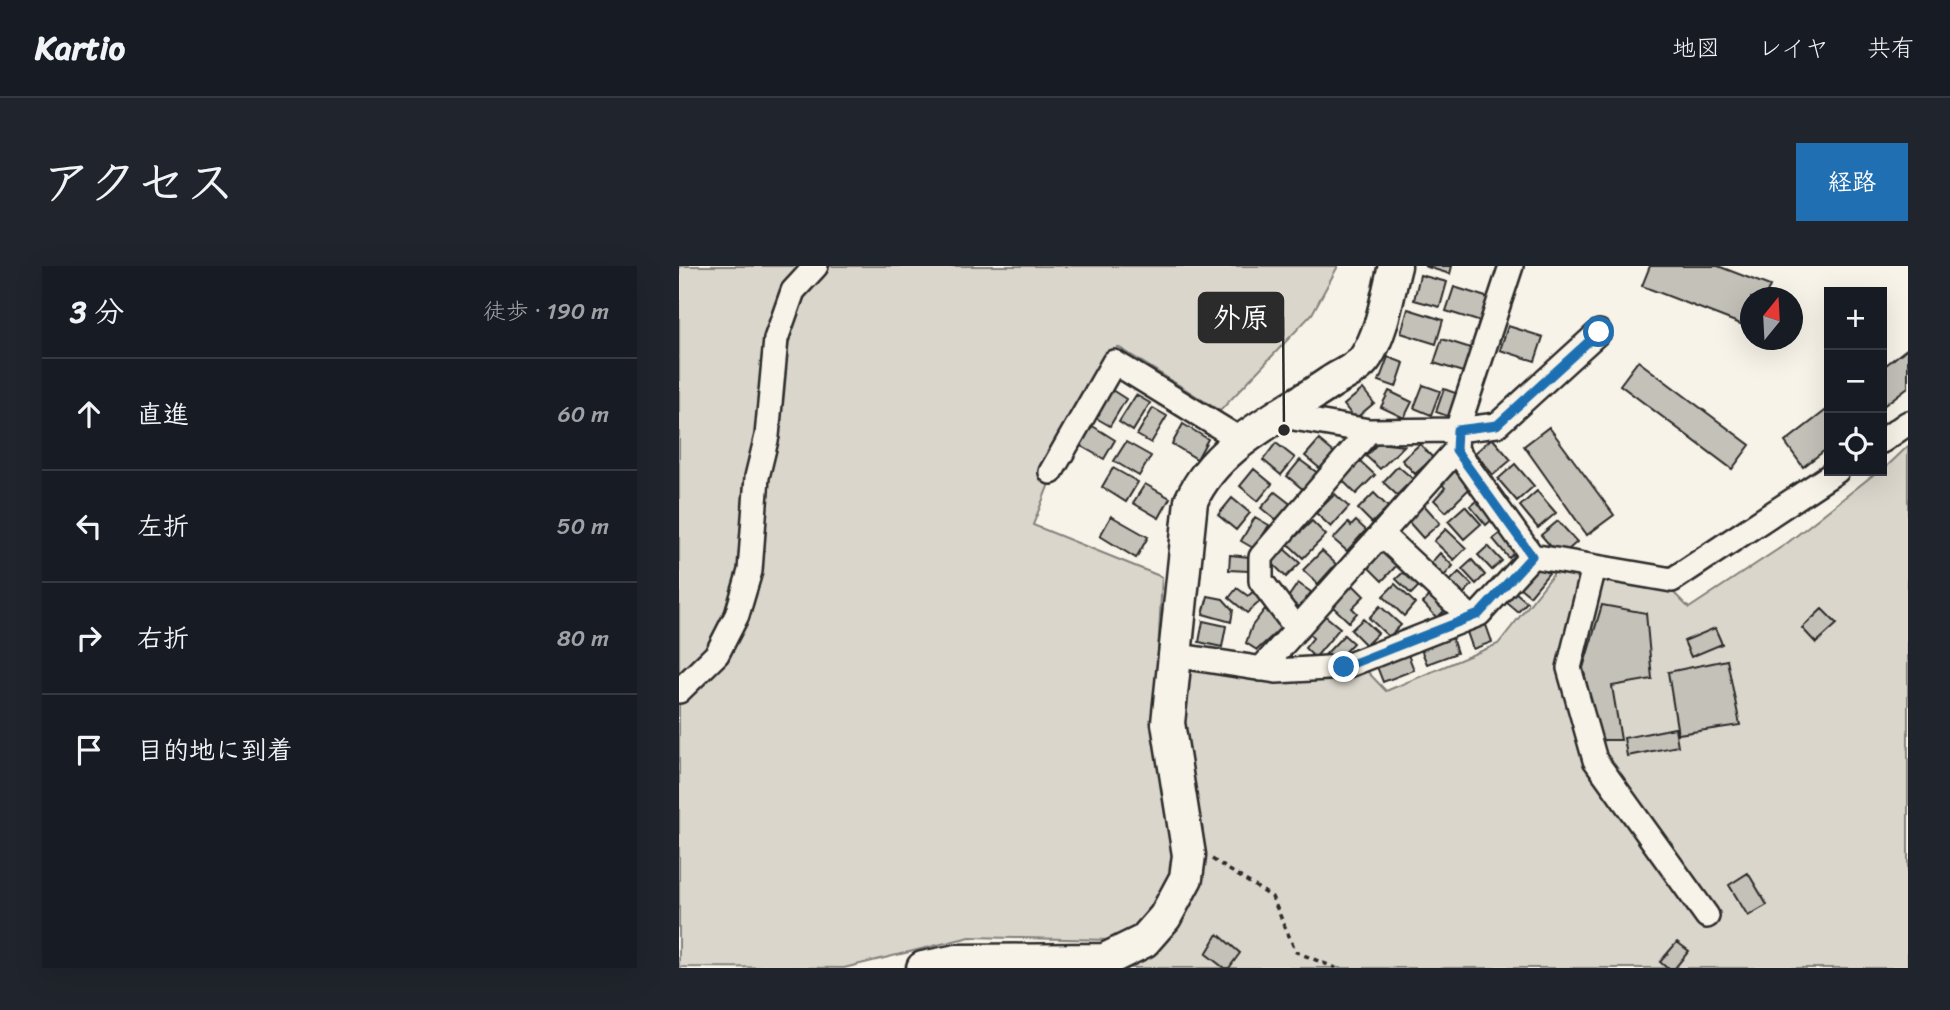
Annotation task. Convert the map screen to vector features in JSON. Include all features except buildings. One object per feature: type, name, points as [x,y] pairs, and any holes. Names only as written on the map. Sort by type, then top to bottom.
[{"type":"street","points":[[679,691],[717,654],[737,615],[750,571],[757,477],[767,436],[776,339],[793,291],[816,266]]},
{"type":"street","points":[[923,968],[957,961],[1107,964],[1144,941],[1165,917],[1186,878],[1189,855],[1168,723],[1191,501],[1202,478],[1241,440],[1282,416],[1364,360],[1376,338],[1395,266]]},
{"type":"street","points":[[1261,669],[1381,534],[1456,440],[1511,266]]},
{"type":"street","points":[[1282,416],[1369,431],[1456,440],[1497,425],[1599,332]]},
{"type":"street","points":[[1051,472],[1114,362],[1241,440]]},
{"type":"street","points":[[1887,438],[1908,423]]},
{"type":"street","points":[[1297,629],[1261,581],[1261,557],[1369,431]]},
{"type":"street","points":[[1456,440],[1532,556],[1672,580],[1829,476]]},
{"type":"street","points":[[1381,534],[1471,617]]},
{"type":"street","points":[[1174,655],[1261,669],[1344,667],[1479,614],[1532,556]]},
{"type":"street","points":[[1594,567],[1569,668],[1595,760],[1707,916]]},
{"type":"path","points":[[1189,855],[1217,860],[1272,897],[1296,952],[1336,968]]},
{"type":"shaded area","points":[[679,266],[1338,266],[1312,314],[1220,411],[1118,347],[1059,458],[1033,525],[1162,577],[1158,654],[1273,677],[1364,668],[1386,691],[1498,644],[1560,566],[1668,587],[1689,608],[1786,544],[1872,476],[1887,476],[1887,466],[1908,446],[1908,968],[1106,968],[1111,940],[970,937],[844,968],[679,967]]},
{"type":"place","name":"外原","points":[[1284,430]]},
{"type":"route","points":[[1344,667],[1479,614],[1532,556],[1456,450],[1457,430],[1497,425],[1599,332]]}]
